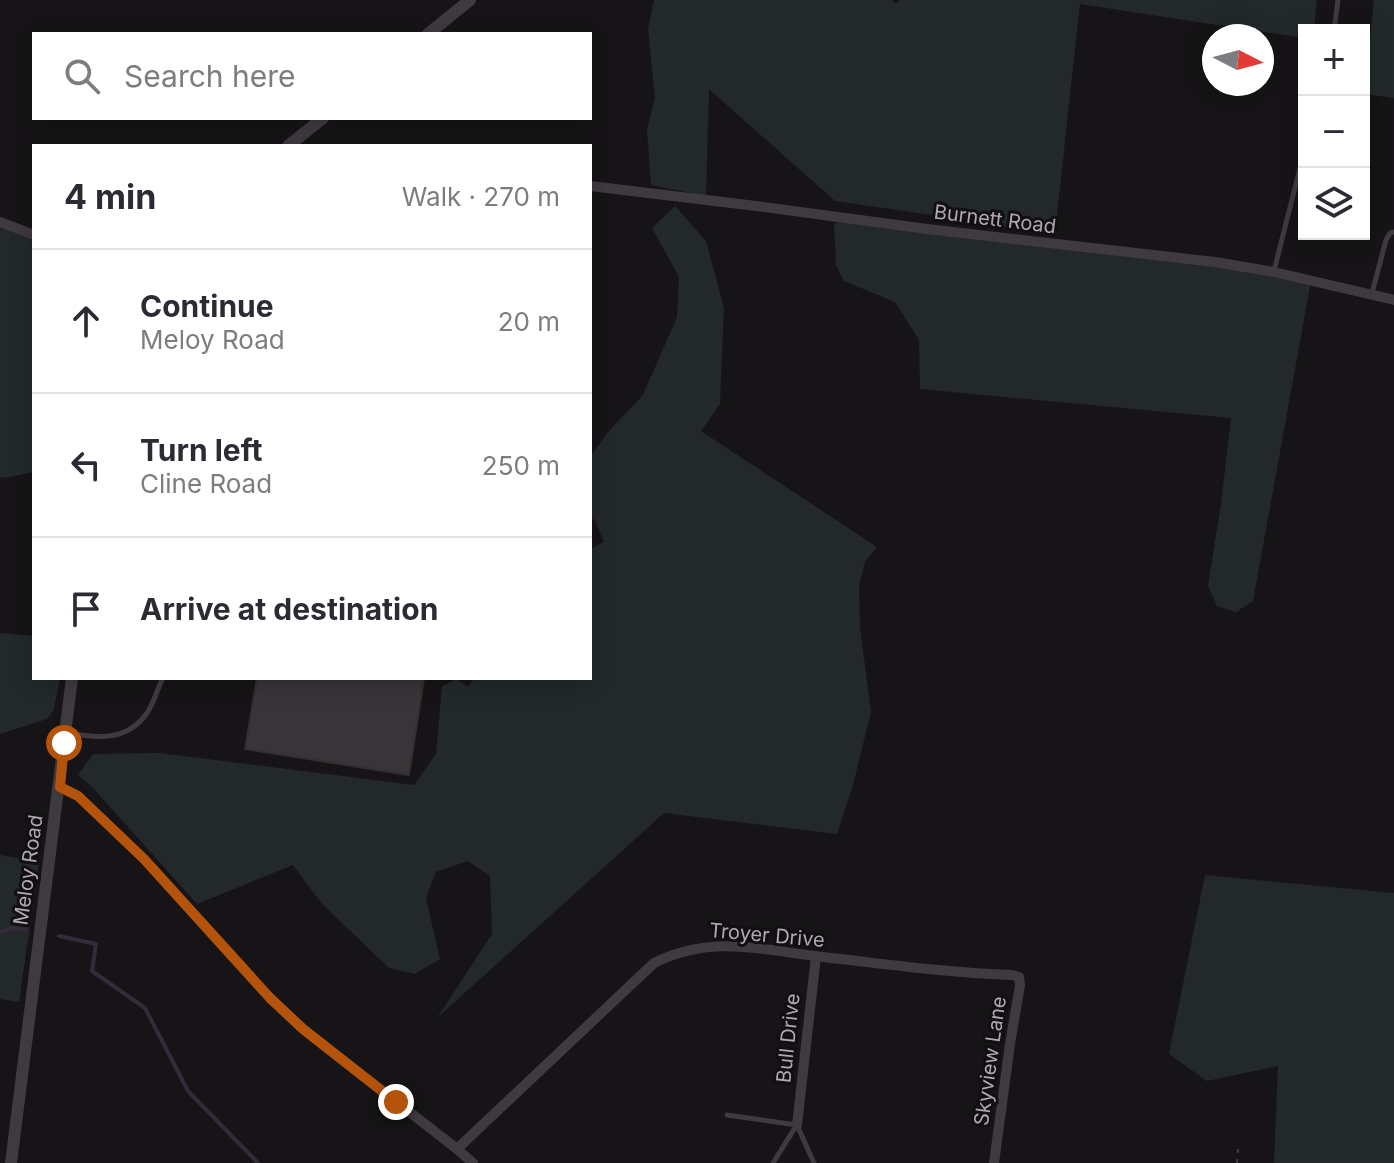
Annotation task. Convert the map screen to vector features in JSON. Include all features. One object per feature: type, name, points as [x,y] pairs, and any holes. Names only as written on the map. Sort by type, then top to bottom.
[{"type":"street","points":[[430,32],[470,0]]},
{"type":"street","points":[[290,144],[320,120]]},
{"type":"street","name":"Burnett Road","points":[[592,186],[1215,262],[1274,272],[1394,300]]},
{"type":"street","points":[[0,222],[32,234]]},
{"type":"street","name":"Meloy Road","points":[[11,1163],[72,680]]},
{"type":"street","points":[[60,787],[78,796],[123,838],[270,998],[303,1029],[473,1163]]},
{"type":"street","name":"Troyer Drive","points":[[457,1149],[654,963],[681,951],[714,946],[742,947],[959,972]]},
{"type":"street","name":"Bull Drive","points":[[797,1125],[816,956]]},
{"type":"street","name":"Skyview Lane","points":[[959,972],[1019,977],[994,1163]]},
{"type":"lane","points":[[1335,24],[1338,0]]},
{"type":"lane","points":[[1274,272],[1300,168]]},
{"type":"lane","points":[[1371,295],[1386,240],[1394,232]]},
{"type":"lane","points":[[65,733],[108,738],[131,730],[148,712],[162,680]]},
{"type":"lane","points":[[727,1115],[797,1125]]},
{"type":"lane","points":[[773,1163],[797,1125]]},
{"type":"lane","points":[[797,1125],[814,1163]]},
{"type":"path","points":[[1237,1163],[1238,1149]]},
{"type":"shaded area","points":[[654,0],[892,0],[895,4],[900,0],[1317,0],[1315,24],[1298,24],[1298,37],[1274,33],[1274,24],[1212,24],[1080,4],[1055,233],[835,201],[709,89],[706,196],[651,185],[647,130],[655,98],[648,29]]},
{"type":"shaded area","points":[[1374,0],[1394,0],[1394,98],[1370,95],[1370,38]]},
{"type":"shaded area","points":[[675,206],[706,241],[724,308],[720,404],[701,431],[877,547],[865,562],[859,585],[860,627],[871,712],[853,785],[837,834],[664,813],[437,1018],[492,934],[490,876],[468,861],[436,872],[426,898],[440,959],[415,974],[389,968],[322,904],[293,865],[197,904],[78,775],[93,754],[160,753],[414,785],[436,754],[442,686],[455,680],[468,687],[473,680],[592,680],[592,548],[604,542],[592,518],[592,454],[643,395],[677,317],[679,277],[652,228]]},
{"type":"shaded area","points":[[841,217],[1215,262],[1311,281],[1253,601],[1236,612],[1217,606],[1208,586],[1231,418],[920,389],[919,340],[895,302],[844,281],[836,265],[834,225]]},
{"type":"shaded area","points":[[0,227],[32,240],[32,472],[0,477]]},
{"type":"shaded area","points":[[0,633],[32,636],[32,680],[60,680],[54,709],[47,719],[0,734]]},
{"type":"shaded area","points":[[0,855],[39,862],[19,1002],[0,999]]},
{"type":"shaded area","points":[[1205,875],[1394,893],[1394,1163],[1274,1163],[1278,1066],[1207,1081],[1169,1054]]},
{"type":"building","points":[[257,680],[424,680],[409,775],[245,749]]},
{"type":"waterway","points":[[0,932],[12,928],[25,930]]},
{"type":"waterway","points":[[59,936],[96,944],[92,971],[145,1008],[188,1091],[258,1163]]},
{"type":"route","points":[[64,743],[60,787],[91,807],[144,859],[270,998],[303,1029],[396,1102]]}]
